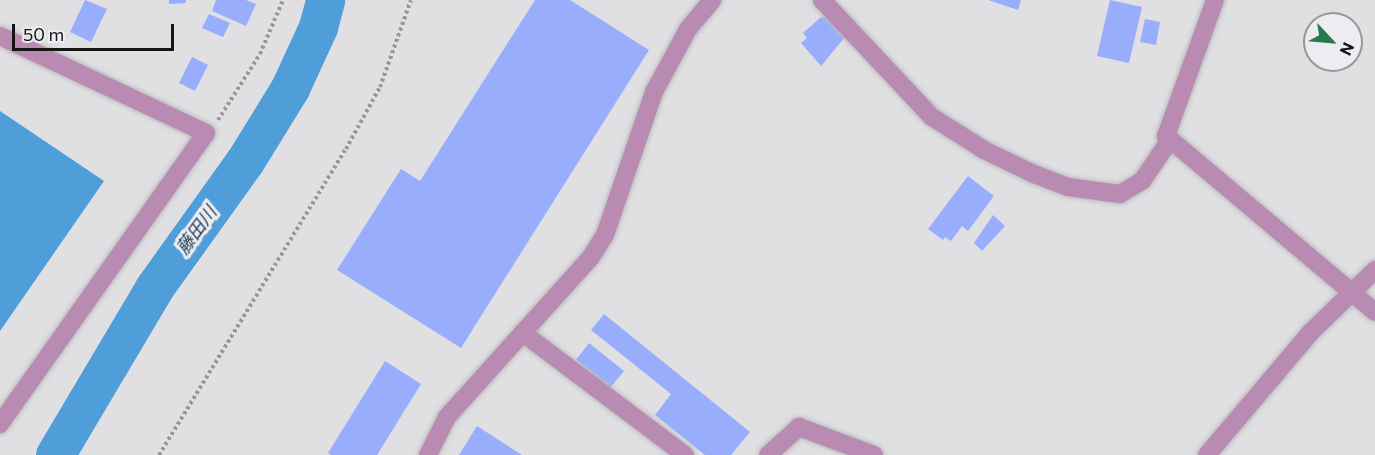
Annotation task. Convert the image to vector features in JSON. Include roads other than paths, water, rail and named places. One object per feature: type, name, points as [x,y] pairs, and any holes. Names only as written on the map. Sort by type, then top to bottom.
[{"type":"street","points":[[428,455],[447,417],[571,284],[605,235],[654,92],[688,29],[712,0]]},
{"type":"street","points":[[822,0],[932,117],[984,150],[1034,174],[1068,187],[1120,194],[1142,181],[1170,140]]},
{"type":"street","points":[[1215,0],[1166,130],[1170,140],[1375,312]]},
{"type":"street","points":[[0,36],[206,133],[0,424]]},
{"type":"street","points":[[1207,455],[1310,333],[1375,270]]},
{"type":"street","points":[[523,333],[685,455]]},
{"type":"street","points":[[768,455],[799,427],[874,455]]},
{"type":"water","points":[[0,111],[104,181],[0,331]]},
{"type":"waterway","name":"藤田川","points":[[55,455],[154,288],[245,161],[290,88],[318,27],[325,0]]}]
